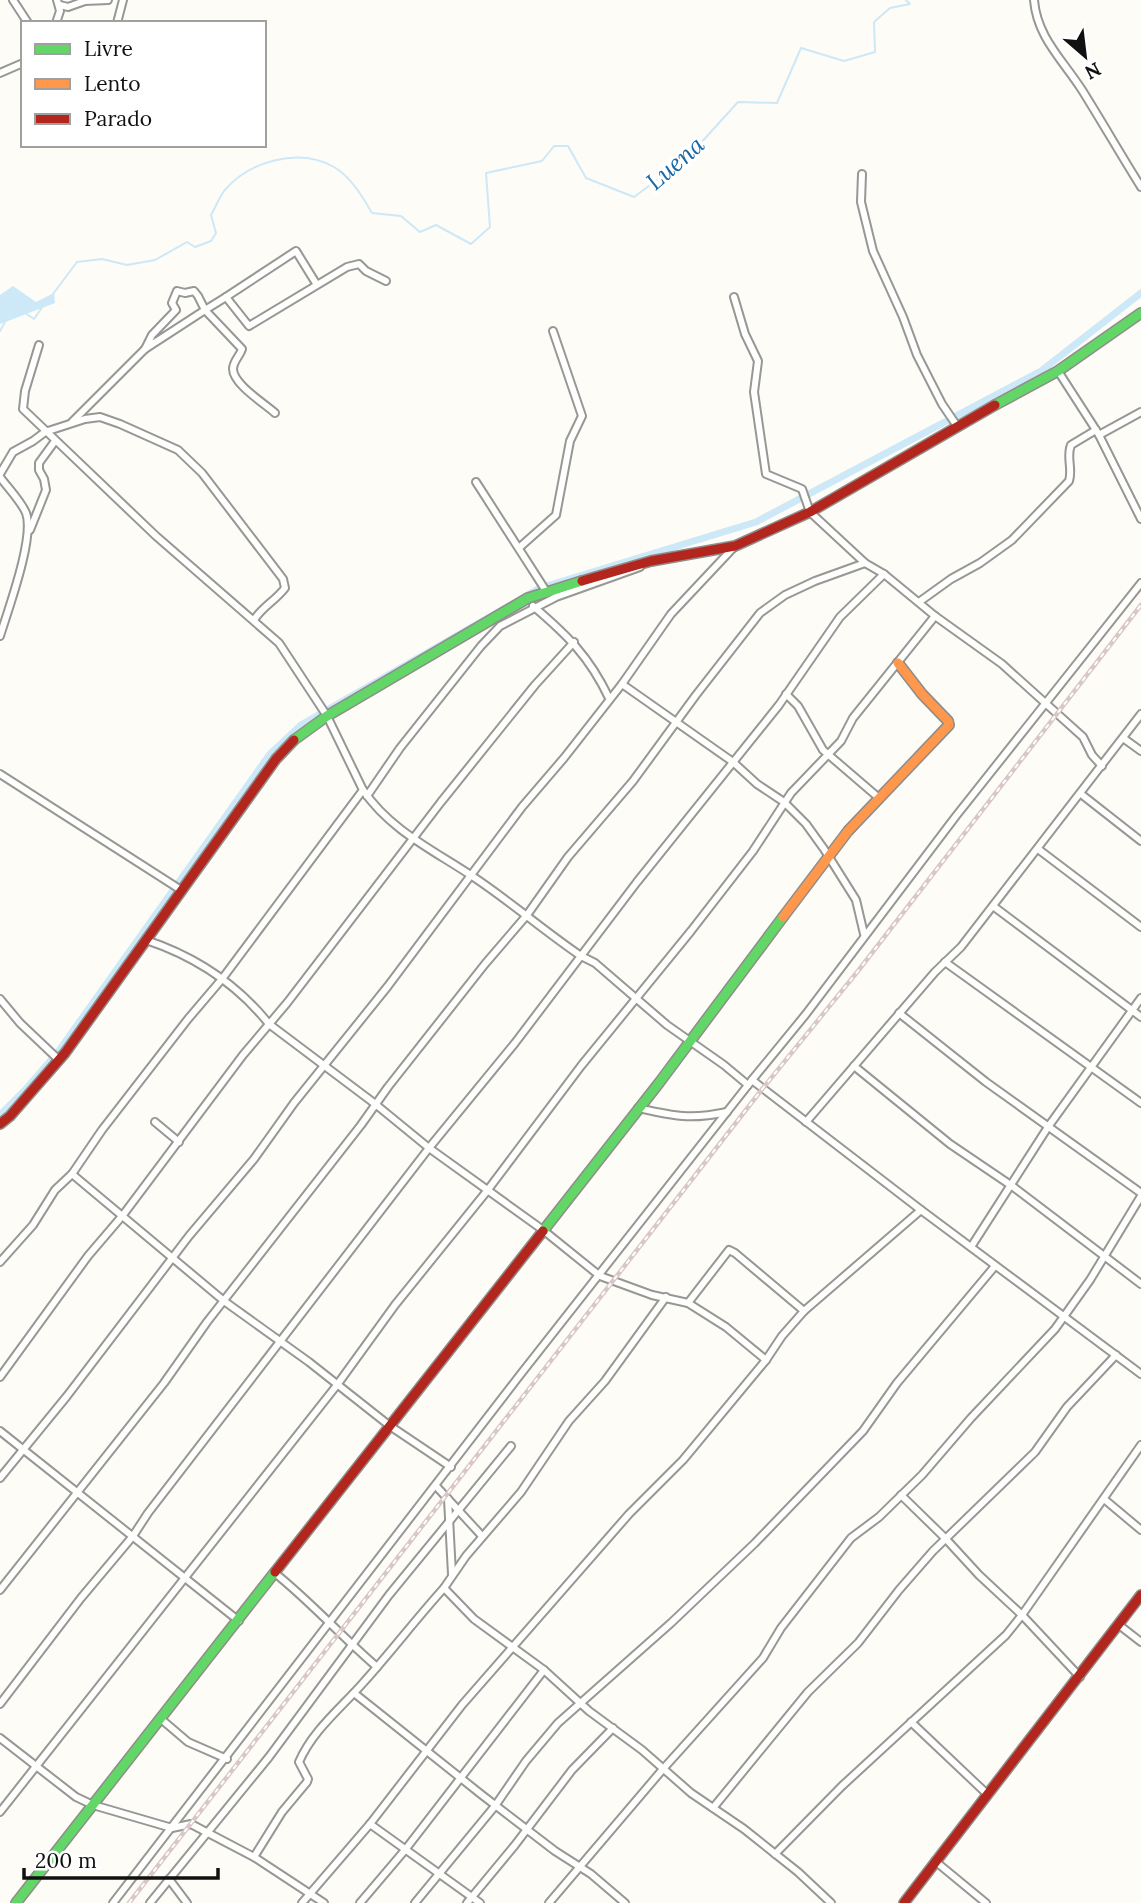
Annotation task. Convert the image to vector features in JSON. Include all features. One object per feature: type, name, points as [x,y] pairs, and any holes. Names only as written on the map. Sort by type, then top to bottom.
[{"type":"street","points":[[13,0],[27,21]]},
{"type":"street","points":[[56,21],[59,2],[68,7],[85,1],[108,0]]},
{"type":"street","points":[[118,21],[123,0]]},
{"type":"street","points":[[1034,0],[1043,36],[1080,87],[1141,187]]},
{"type":"street","points":[[0,73],[21,64]]},
{"type":"street","points":[[862,174],[860,202],[873,251],[918,355],[942,404],[957,426]]},
{"type":"street","points":[[69,425],[145,349],[296,251],[317,285]]},
{"type":"street","points":[[226,297],[249,326],[347,267],[359,264],[366,271],[386,281]]},
{"type":"street","points":[[145,349],[152,335],[176,310],[172,303],[177,290],[186,293],[194,291],[205,310],[242,349],[233,370],[236,380],[275,413]]},
{"type":"street","points":[[734,297],[745,334],[758,361],[754,392],[764,472],[769,477],[800,487],[810,512],[865,563],[884,574],[935,616],[1002,664],[1083,737],[1092,755],[1102,766]]},
{"type":"street","points":[[0,1262],[33,1225],[55,1190],[72,1174],[102,1129],[188,1018],[222,979],[400,748],[500,625],[546,591],[651,561],[735,546],[810,512],[957,426],[1058,371],[1141,313]]},
{"type":"street","points":[[520,547],[556,515],[570,440],[582,416],[553,331]]},
{"type":"street","points":[[39,345],[25,391],[23,409],[156,536],[254,620],[285,652],[327,716],[365,793],[383,814],[413,839],[470,875],[581,956],[595,962],[667,1025],[806,1122],[1141,1374]]},
{"type":"street","points":[[1058,371],[1097,433],[1141,519]]},
{"type":"street","points":[[919,602],[951,579],[988,558],[1024,529],[1069,481],[1071,472],[1068,456],[1071,445],[1141,412]]},
{"type":"street","points":[[28,535],[26,512],[0,476],[13,452],[45,432],[85,419],[100,417],[120,424],[178,450],[202,473],[283,579],[285,588],[262,607],[254,620]]},
{"type":"street","points":[[0,636],[28,535],[46,490],[39,463],[55,441]]},
{"type":"street","points":[[476,482],[546,591]]},
{"type":"street","points":[[0,1478],[388,986],[470,875],[622,684],[671,614],[735,546]]},
{"type":"street","points":[[0,1124],[59,1060],[276,758],[295,739],[327,716],[531,603],[634,571],[651,561]]},
{"type":"street","points":[[0,1590],[156,1393],[224,1301],[477,975],[527,915],[568,857],[633,781],[695,695],[760,613],[785,595],[865,563]]},
{"type":"street","points":[[0,1704],[81,1598],[133,1536],[429,1148],[786,694],[839,617],[884,574]]},
{"type":"street","points":[[113,1903],[814,1003],[864,934],[1141,583]]},
{"type":"street","points":[[531,603],[574,642],[598,675],[609,698]]},
{"type":"street","points":[[0,1812],[337,1385],[395,1305],[487,1191],[580,1066],[753,851],[784,802],[841,741],[853,718],[935,616]]},
{"type":"street","points":[[0,1377],[88,1256],[123,1215],[413,839],[535,685],[574,642]]},
{"type":"street","points":[[16,1903],[691,1041],[848,831],[950,723],[922,694],[898,663]]},
{"type":"street","points":[[622,684],[733,762],[757,784],[784,802],[806,824],[856,900],[864,934]]},
{"type":"street","points":[[786,694],[798,706],[829,755],[879,798]]},
{"type":"street","points":[[806,1122],[899,1013],[961,947],[1141,714]]},
{"type":"street","points":[[1123,738],[1141,751]]},
{"type":"street","points":[[0,774],[181,890]]},
{"type":"street","points":[[1081,794],[1141,841]]},
{"type":"street","points":[[1038,849],[1141,927]]},
{"type":"street","points":[[993,906],[1141,1017]]},
{"type":"street","points":[[146,940],[186,955],[222,979],[257,1009],[269,1024],[600,1276],[628,1287],[688,1303],[726,1327],[766,1360]]},
{"type":"street","points":[[946,962],[1141,1103]]},
{"type":"street","points":[[971,1247],[1048,1127],[1141,998]]},
{"type":"street","points":[[0,999],[20,1023],[59,1060]]},
{"type":"street","points":[[549,1903],[663,1769],[763,1658],[781,1628],[851,1538],[879,1517],[922,1475],[971,1418],[1031,1356],[1063,1317],[1141,1194],[986,1082],[899,1013]]},
{"type":"street","points":[[854,1066],[950,1144],[1012,1186],[1141,1284]]},
{"type":"street","points":[[638,1108],[680,1118],[701,1118],[727,1112]]},
{"type":"street","points":[[155,1122],[179,1142]]},
{"type":"street","points":[[72,1174],[224,1301],[282,1342],[390,1426],[451,1466]]},
{"type":"street","points":[[302,1903],[370,1824],[462,1705],[629,1514],[683,1460],[804,1311],[921,1210]]},
{"type":"street","points":[[688,1303],[729,1250],[804,1311]]},
{"type":"street","points":[[415,1903],[495,1806],[526,1761],[558,1723],[755,1544],[863,1431],[897,1383],[995,1266]]},
{"type":"street","points":[[254,1857],[282,1812],[307,1782],[306,1775],[299,1766],[301,1758],[331,1714],[354,1693],[444,1588],[482,1536],[521,1492],[569,1422],[605,1381],[666,1297]]},
{"type":"street","points":[[713,1808],[808,1692],[858,1643],[899,1590],[945,1538],[1035,1452],[1067,1407],[1116,1355]]},
{"type":"street","points":[[0,1431],[239,1621]]},
{"type":"street","points":[[150,1903],[269,1757],[351,1644],[511,1446]]},
{"type":"street","points":[[775,1854],[842,1786],[981,1660],[1022,1615],[1141,1446]]},
{"type":"street","points":[[436,1486],[482,1536]]},
{"type":"street","points":[[901,1495],[1022,1615],[1080,1677]]},
{"type":"street","points":[[448,1499],[452,1574]]},
{"type":"street","points":[[1104,1499],[1141,1530]]},
{"type":"street","points":[[276,1574],[299,1592],[377,1667]]},
{"type":"street","points":[[444,1588],[463,1611],[544,1670],[580,1703],[691,1793],[798,1872],[831,1903]]},
{"type":"street","points":[[904,1903],[1141,1595]]},
{"type":"street","points":[[1119,1625],[1141,1642]]},
{"type":"street","points":[[360,1903],[405,1850],[544,1670]]},
{"type":"street","points":[[354,1693],[495,1806],[579,1866],[625,1903]]},
{"type":"street","points":[[161,1719],[188,1742],[227,1759]]},
{"type":"street","points":[[911,1722],[986,1793]]},
{"type":"street","points":[[470,1900],[572,1770],[613,1728]]},
{"type":"street","points":[[0,1738],[76,1797],[93,1805],[172,1828],[191,1824],[209,1831],[324,1903]]},
{"type":"street","points":[[370,1824],[470,1900],[480,1903]]},
{"type":"street","points":[[935,1861],[986,1903]]},
{"type":"street","points":[[169,1878],[187,1903]]},
{"type":"water","points":[[13,286],[36,302],[54,293],[55,303],[0,324],[0,295]]},
{"type":"waterway","name":"Luena","points":[[53,294],[77,262],[102,259],[127,265],[155,260],[187,242],[195,247],[211,241],[216,233],[211,215],[224,191],[247,172],[275,160],[306,158],[320,161],[346,176],[372,213],[401,216],[420,232],[436,225],[471,244],[490,227],[486,173],[542,161],[554,146],[568,146],[586,178],[634,197],[688,157],[738,102],[777,103],[801,48],[844,61],[875,52],[874,22],[890,8],[910,4],[906,0]]},
{"type":"waterway","points":[[0,1115],[58,1052],[270,754],[301,725],[540,588],[756,522],[1041,371],[1141,293]]},
{"type":"waterway","name":"Luena","points":[[25,313],[34,319],[43,306]]},
{"type":"waterway","name":"Luena","points":[[0,331],[6,320]]},
{"type":"railway","points":[[129,1903],[1141,605]]},
{"type":"traffic: fast","points":[[995,405],[1058,371],[1141,313]]},
{"type":"traffic: fast","points":[[294,740],[327,716],[528,598],[582,581]]},
{"type":"traffic: fast","points":[[543,1231],[659,1083],[783,917]]},
{"type":"traffic: fast","points":[[16,1903],[275,1572]]},
{"type":"traffic: slow","points":[[783,917],[848,831],[949,725],[898,663]]},
{"type":"traffic: jam","points":[[582,581],[651,561],[735,546],[810,512],[995,405]]},
{"type":"traffic: jam","points":[[0,1124],[65,1053],[276,759],[294,740]]},
{"type":"traffic: jam","points":[[275,1572],[543,1231]]},
{"type":"traffic: jam","points":[[904,1903],[1141,1595]]}]
